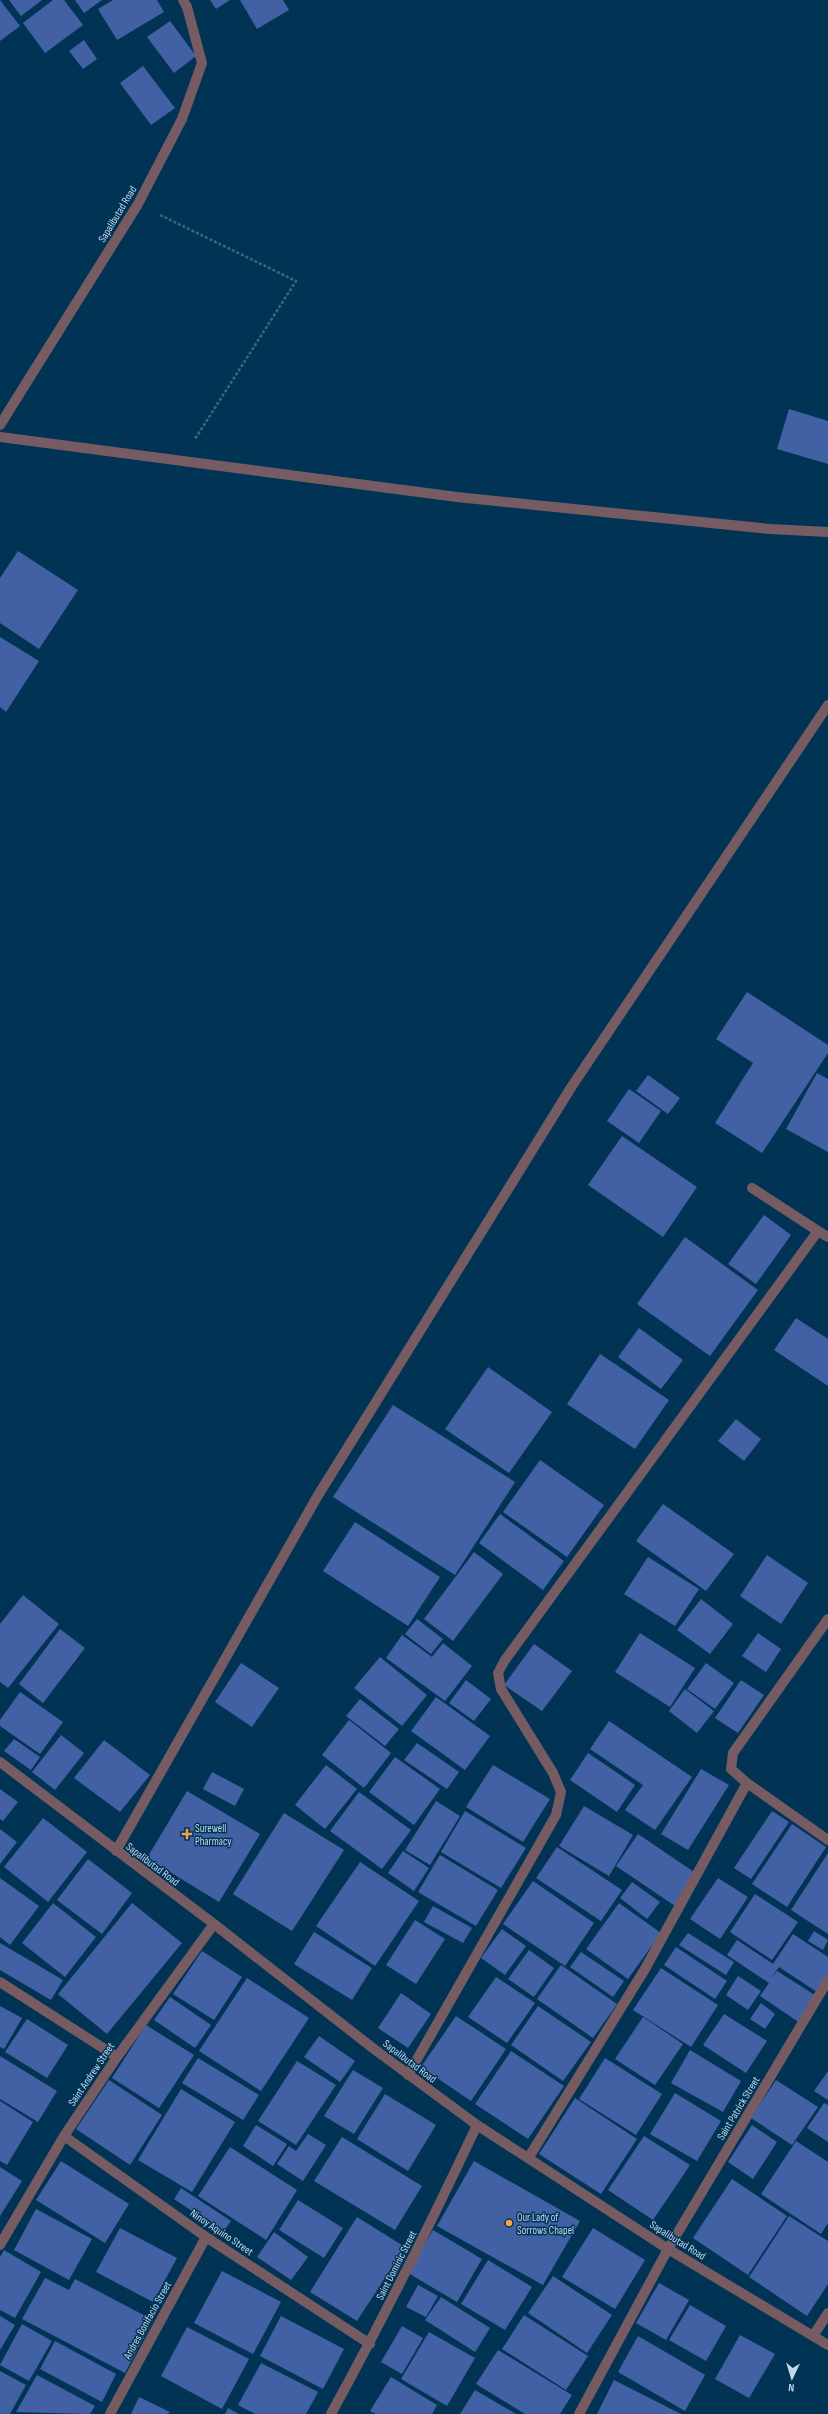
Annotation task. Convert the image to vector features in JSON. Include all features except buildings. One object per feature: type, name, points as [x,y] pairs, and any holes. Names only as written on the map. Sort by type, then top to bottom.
[{"type":"street","name":"Sapalibutad Road","points":[[0,425],[138,204],[182,119],[202,63],[187,7],[183,0]]},
{"type":"street","points":[[0,437],[457,497],[770,529],[828,532]]},
{"type":"street","points":[[116,1851],[317,1497],[572,1086],[828,705]]},
{"type":"street","points":[[752,1188],[828,1237]]},
{"type":"street","points":[[408,2075],[556,1815],[561,1792],[553,1773],[501,1689],[498,1673],[510,1653],[818,1231]]},
{"type":"street","points":[[828,1619],[733,1752],[731,1769],[747,1783],[828,1840]]},
{"type":"street","name":"Sapalibutad Road","points":[[0,1762],[214,1924],[408,2075],[477,2125],[529,2156],[668,2249],[828,2345]]},
{"type":"street","points":[[529,2156],[645,1969],[747,1783]]},
{"type":"street","name":"Saint Andrew Street","points":[[0,2245],[64,2136],[117,2057],[214,1924]]},
{"type":"street","name":"Saint Patrick Street","points":[[580,2414],[668,2249],[828,1980]]},
{"type":"street","points":[[0,1982],[117,2057]]},
{"type":"street","name":"Saint Dominic Street","points":[[331,2414],[370,2344],[426,2234],[477,2125]]},
{"type":"street","name":"Ninoy Aquino Street","points":[[64,2136],[206,2237],[370,2344]]},
{"type":"street","name":"Andres Bonifacio Street","points":[[110,2414],[206,2237]]},
{"type":"street","points":[[813,2336],[828,2313]]},
{"type":"path","points":[[138,204],[296,281],[180,461]]},
{"type":"place","name":"Surewell Pharmacy","points":[[187,1834]]},
{"type":"place","name":"Our Lady of Sorrows Chapel","points":[[509,2223]]}]
